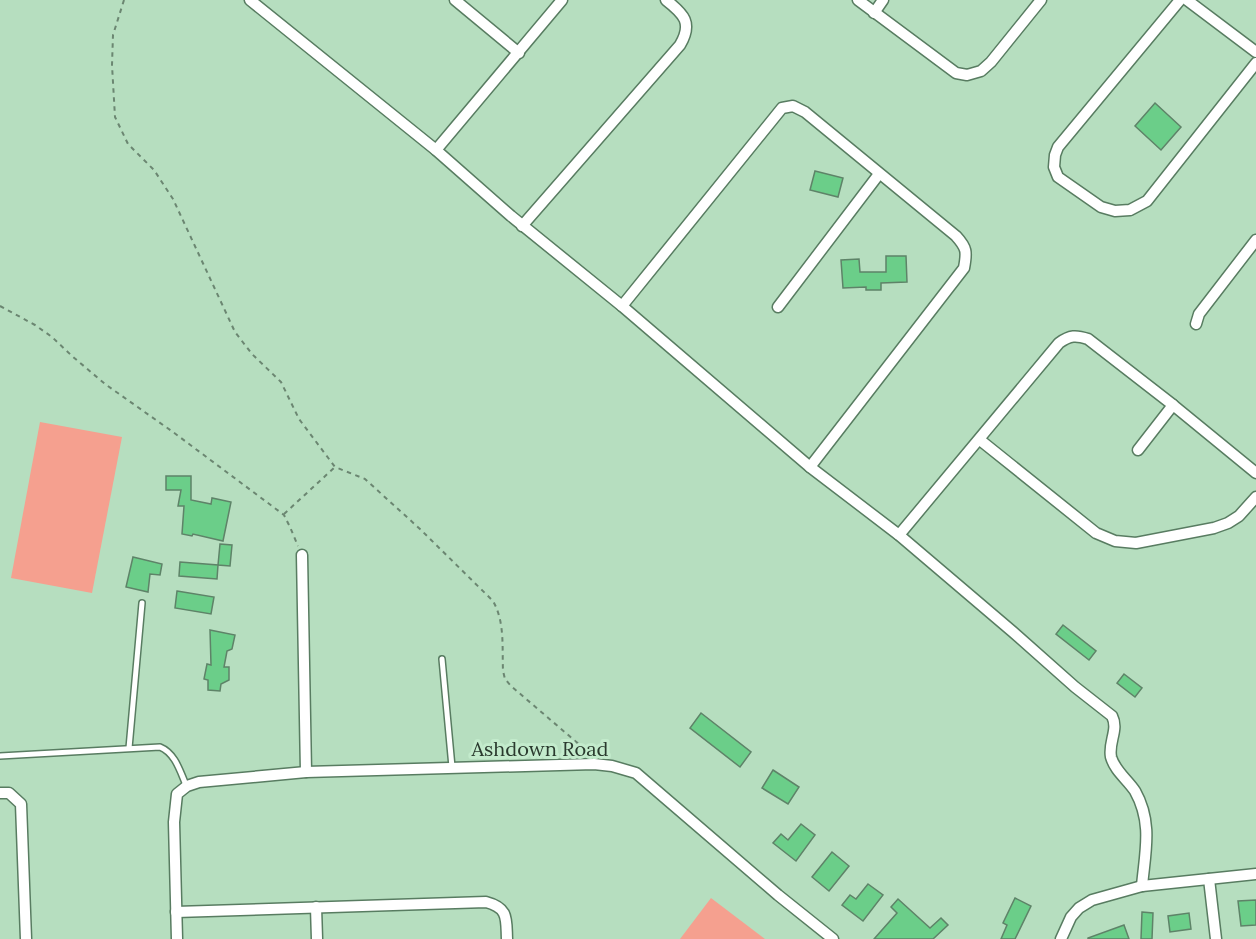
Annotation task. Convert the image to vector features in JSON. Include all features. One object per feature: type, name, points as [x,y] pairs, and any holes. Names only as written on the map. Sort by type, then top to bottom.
[{"type":"street","points":[[250,0],[436,150],[522,226],[622,306],[810,467],[899,535],[1075,687],[1112,716],[1115,723],[1110,747],[1114,766],[1129,781],[1145,814],[1147,844],[1142,886]]},
{"type":"street","points":[[455,0],[519,53]]},
{"type":"street","points":[[436,150],[562,0]]},
{"type":"street","points":[[522,226],[680,45],[686,35],[686,21],[680,11],[666,0]]},
{"type":"street","points":[[858,0],[956,73],[967,75],[981,71],[991,62],[1041,0]]},
{"type":"street","points":[[874,13],[883,0]]},
{"type":"street","points":[[1180,0],[1058,147],[1054,167],[1058,177],[1101,207],[1115,211],[1130,210],[1147,201],[1256,63]]},
{"type":"street","points":[[1187,0],[1256,52]]},
{"type":"street","points":[[622,306],[782,108],[793,106],[805,112],[956,236],[964,245],[967,255],[964,268],[810,467]]},
{"type":"street","points":[[778,307],[879,174]]},
{"type":"street","points":[[1196,324],[1199,314],[1256,240]]},
{"type":"street","points":[[899,535],[1059,343],[1066,338],[1078,336],[1088,339],[1256,473]]},
{"type":"street","points":[[1138,450],[1173,405]]},
{"type":"street","points":[[980,440],[1096,533],[1115,541],[1136,543],[1214,528],[1239,516],[1256,497]]},
{"type":"street","points":[[302,555],[306,772]]},
{"type":"street","name":"Ashdown Road","points":[[187,786],[199,782],[306,772],[594,764],[612,766],[636,773],[833,939]]},
{"type":"street","points":[[177,939],[174,822],[177,794],[187,786]]},
{"type":"street","points":[[0,793],[9,793],[21,804],[26,939]]},
{"type":"street","points":[[1061,939],[1071,917],[1079,908],[1092,900],[1142,886],[1256,874]]},
{"type":"street","points":[[1209,879],[1216,939]]},
{"type":"street","points":[[176,912],[486,902],[500,907],[504,912],[507,939]]},
{"type":"street","points":[[316,907],[317,939]]},
{"type":"lane","points":[[129,748],[142,603]]},
{"type":"lane","points":[[442,659],[452,767]]},
{"type":"lane","points":[[0,756],[160,747],[172,755],[187,786]]},
{"type":"path","points":[[124,0],[113,35],[115,117],[128,144],[154,170],[173,199],[235,333],[252,354],[281,382],[298,419],[335,467],[365,479],[493,600],[501,622],[505,679],[587,752],[595,756]]},
{"type":"path","points":[[0,306],[52,337],[105,384],[284,515],[302,555]]},
{"type":"path","points":[[284,515],[335,467]]},
{"type":"shaded area","points":[[40,422],[122,437],[92,593],[11,578]]},
{"type":"shaded area","points":[[711,898],[765,939],[680,939]]},
{"type":"building","points":[[1155,103],[1181,127],[1161,150],[1135,126]]},
{"type":"building","points":[[815,171],[843,178],[838,197],[810,190]]},
{"type":"building","points":[[886,256],[906,256],[907,282],[881,283],[881,290],[866,290],[866,287],[843,288],[841,260],[859,259],[860,272],[886,272]]},
{"type":"building","points":[[166,476],[191,476],[191,500],[211,504],[212,498],[231,502],[223,541],[193,534],[192,536],[182,534],[184,506],[178,506],[181,490],[166,490]]},
{"type":"building","points":[[220,544],[232,545],[230,566],[218,565]]},
{"type":"building","points":[[133,557],[162,564],[160,575],[150,574],[148,592],[126,587]]},
{"type":"building","points":[[180,562],[218,565],[217,579],[179,576]]},
{"type":"building","points":[[177,591],[214,597],[211,614],[175,608]]},
{"type":"building","points":[[1063,625],[1096,651],[1089,660],[1056,634]]},
{"type":"building","points":[[210,630],[235,635],[232,649],[227,651],[224,667],[229,667],[229,680],[221,684],[220,691],[208,690],[208,680],[204,679],[207,664],[211,665]]},
{"type":"building","points":[[1124,674],[1142,688],[1135,697],[1117,683]]},
{"type":"building","points":[[701,713],[751,752],[740,767],[690,728]]},
{"type":"building","points":[[773,770],[799,787],[788,804],[762,788]]},
{"type":"building","points":[[801,824],[815,835],[796,861],[773,843],[781,834],[788,840]]},
{"type":"building","points":[[832,852],[849,866],[829,891],[812,877]]},
{"type":"building","points":[[868,884],[883,895],[863,921],[842,905],[850,895],[856,899]]},
{"type":"building","points":[[1015,898],[1031,906],[1015,939],[1001,939],[1007,925],[1003,923]]},
{"type":"building","points":[[898,899],[930,928],[941,918],[948,925],[933,939],[874,939],[897,913],[891,907]]},
{"type":"building","points":[[1256,900],[1256,925],[1241,926],[1238,901]]},
{"type":"building","points":[[1142,912],[1153,913],[1152,939],[1141,939]]},
{"type":"building","points":[[1189,913],[1191,929],[1170,932],[1168,916]]},
{"type":"building","points":[[1124,925],[1129,939],[1088,939],[1088,938]]}]
